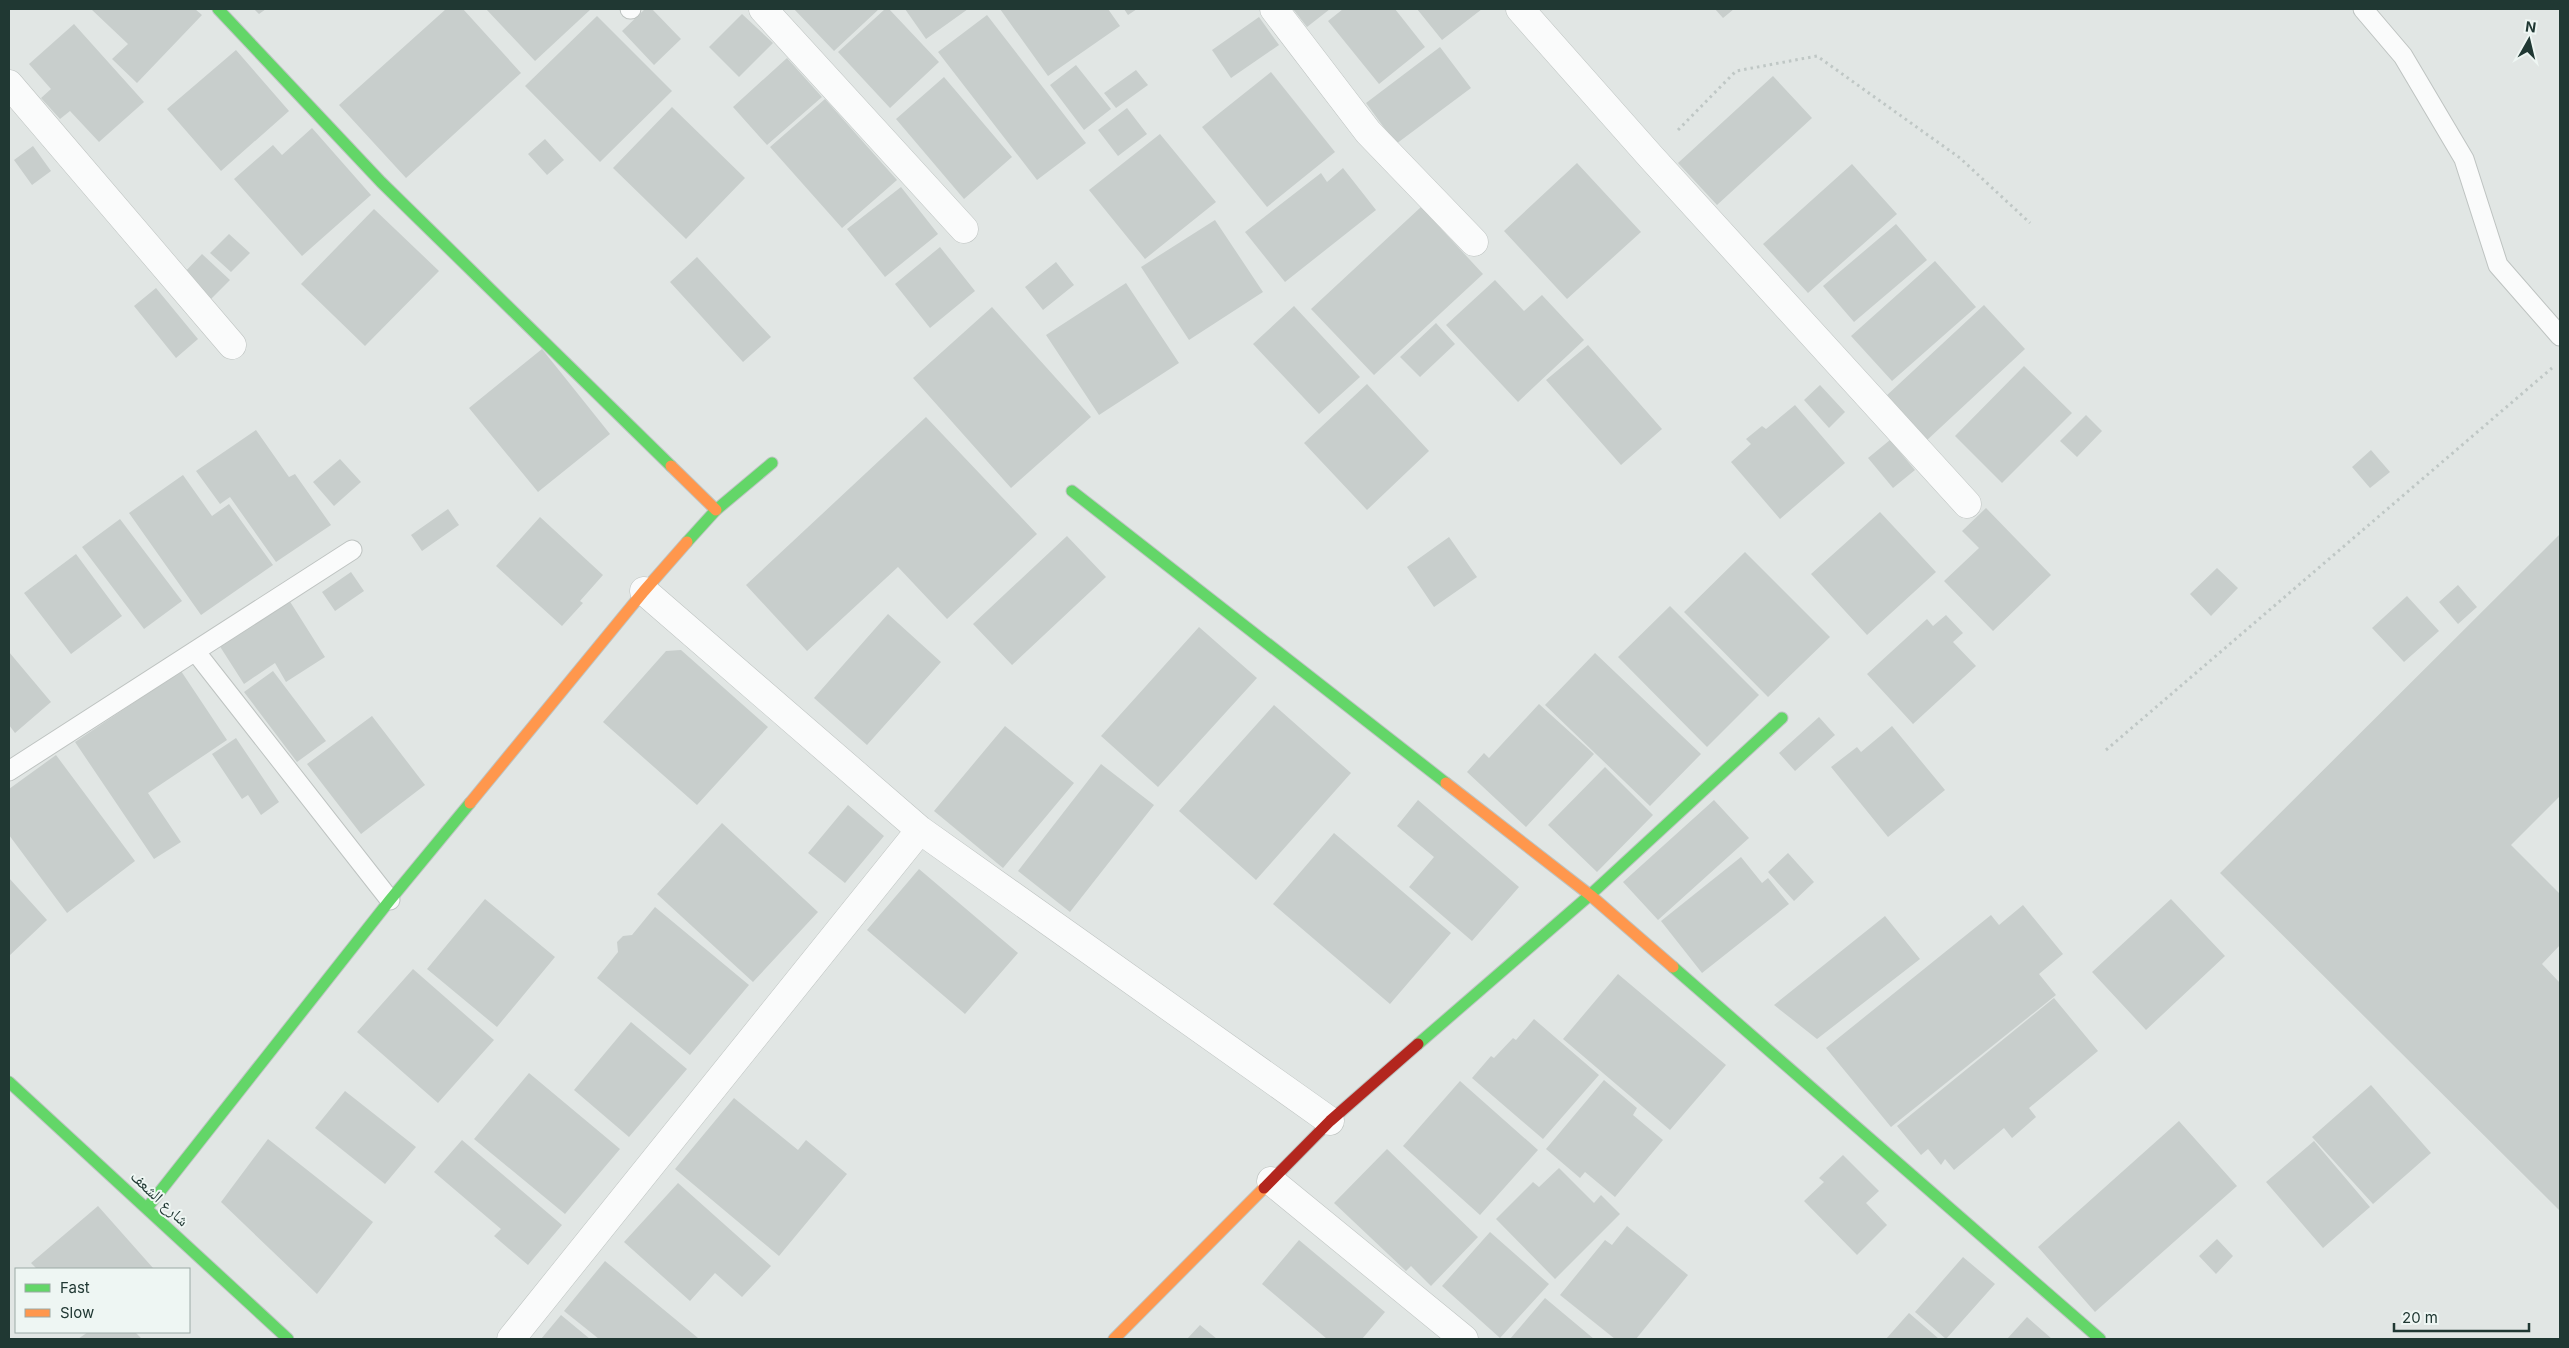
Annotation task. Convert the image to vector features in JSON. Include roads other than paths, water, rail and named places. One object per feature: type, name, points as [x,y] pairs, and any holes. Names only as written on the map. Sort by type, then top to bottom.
[{"type":"street","points":[[218,9],[381,182],[716,510]]},
{"type":"street","points":[[763,9],[964,229]]},
{"type":"street","points":[[1274,9],[1368,132],[1474,242]]},
{"type":"street","points":[[1520,9],[1651,157],[1967,504]]},
{"type":"street","points":[[9,84],[232,345]]},
{"type":"street","points":[[147,1208],[390,900],[644,591],[716,510],[772,463]]},
{"type":"street","points":[[1072,491],[1590,895],[2100,1339]]},
{"type":"street","points":[[644,591],[920,830],[1330,1121]]},
{"type":"street","points":[[1114,1339],[1330,1121],[1590,895],[1782,718]]},
{"type":"street","points":[[511,1339],[920,830]]},
{"type":"street","name":"شارع الشعف","points":[[9,1082],[288,1339]]},
{"type":"street","points":[[1271,1182],[1464,1339]]},
{"type":"lane","points":[[2363,9],[2403,56],[2464,159],[2498,265],[2560,336]]},
{"type":"lane","points":[[9,771],[352,550]]},
{"type":"lane","points":[[194,651],[390,900]]}]
